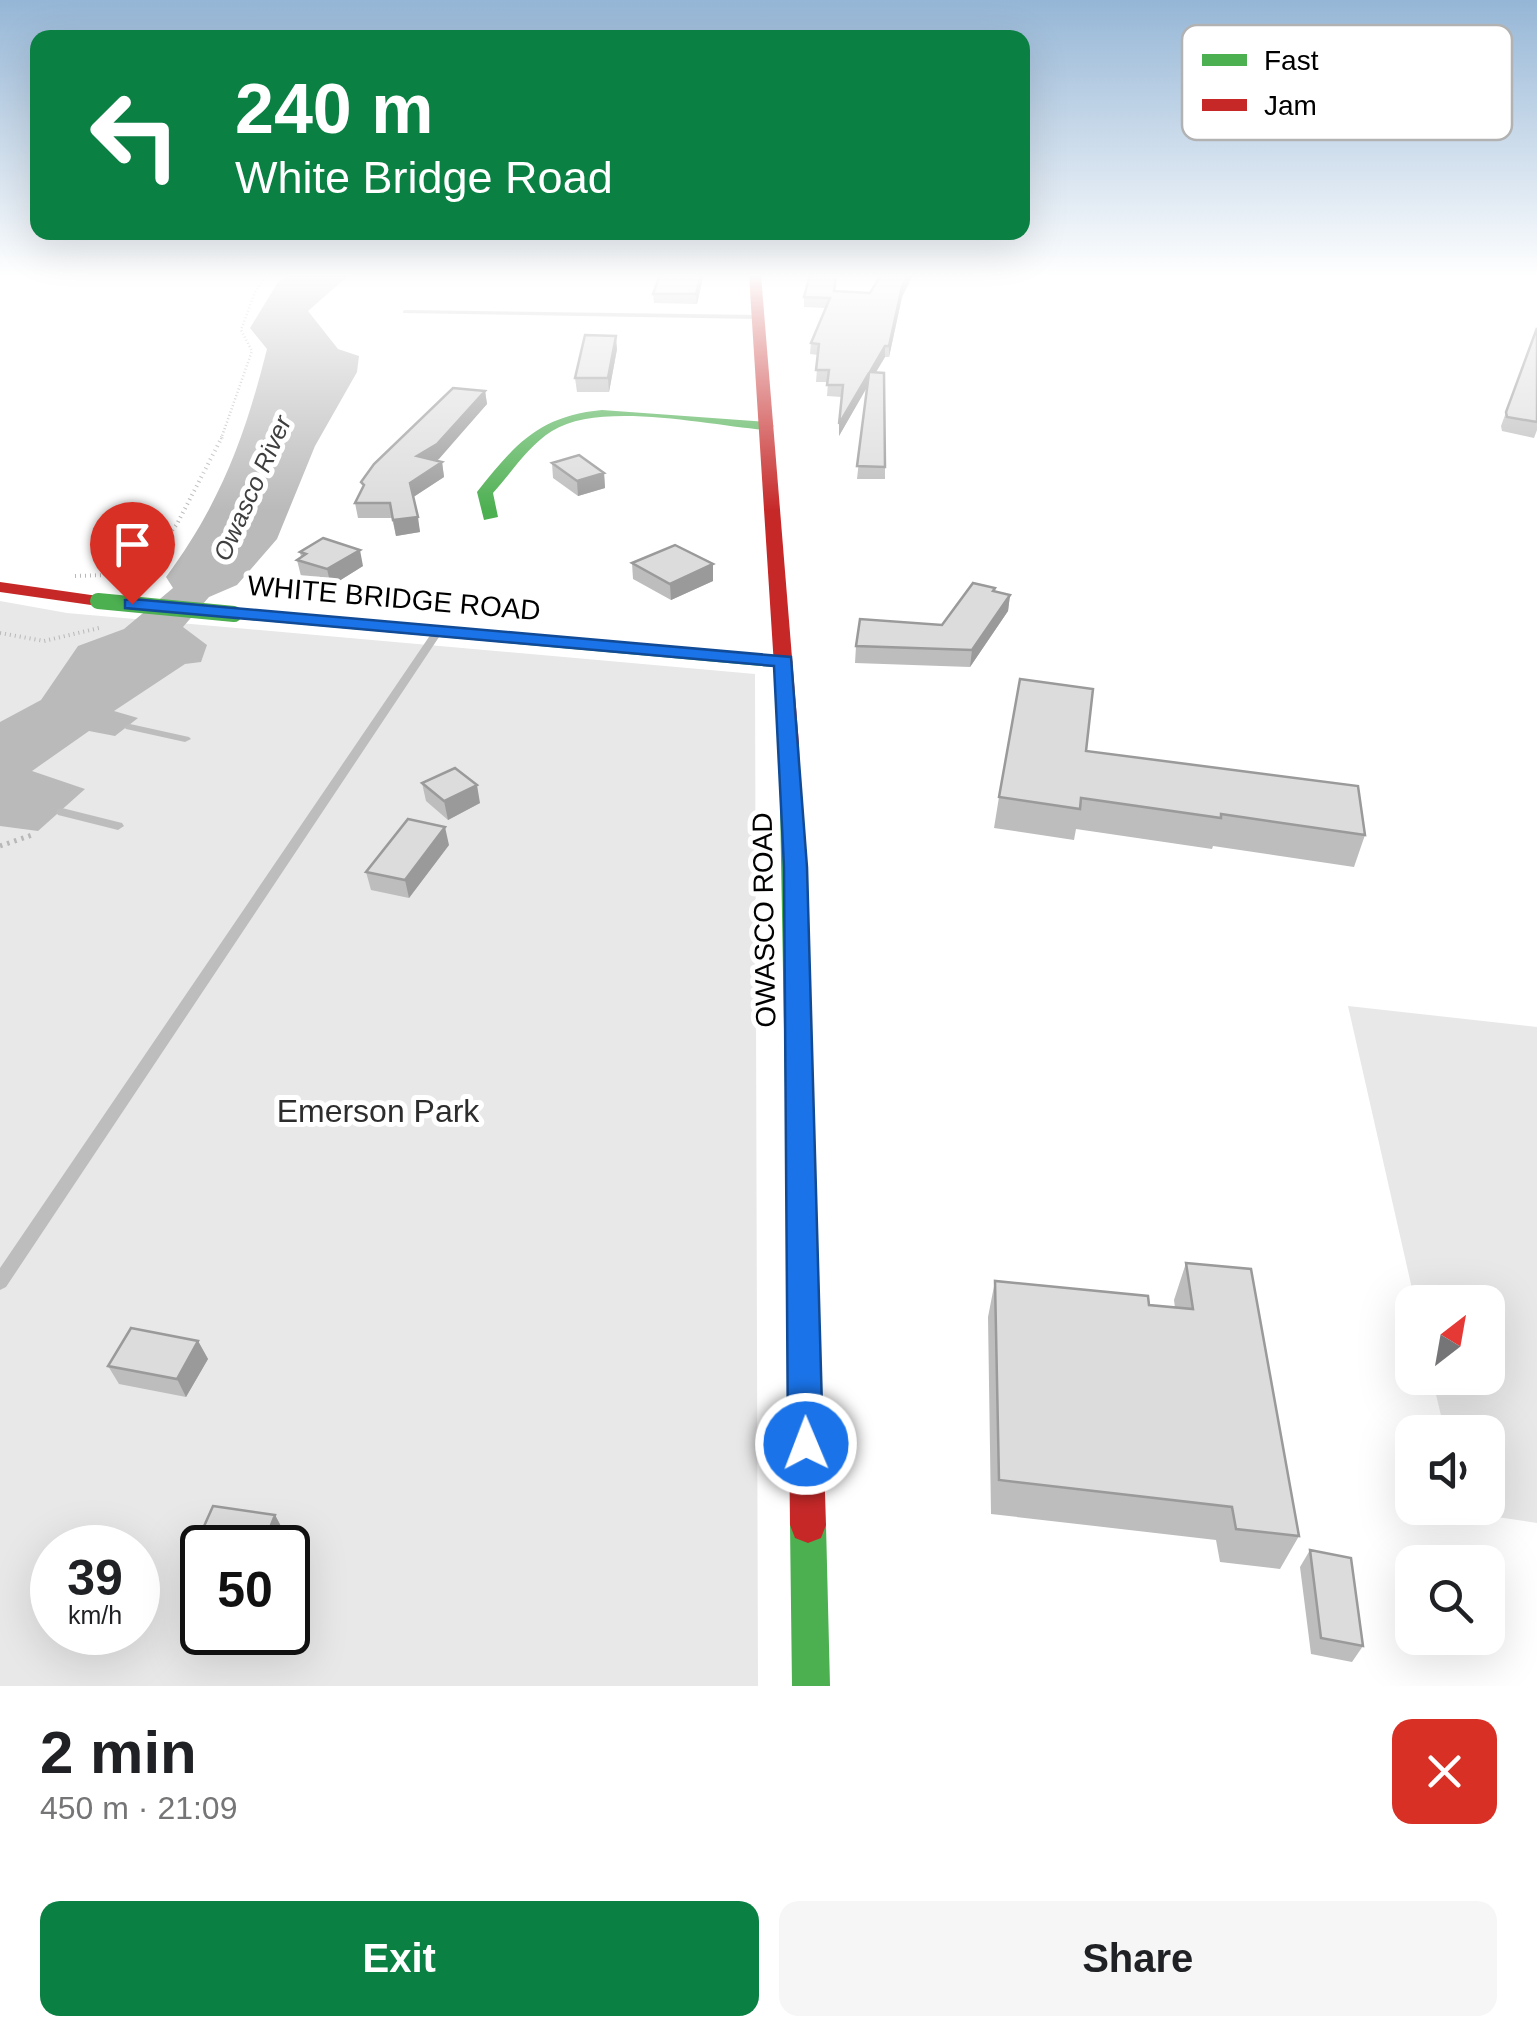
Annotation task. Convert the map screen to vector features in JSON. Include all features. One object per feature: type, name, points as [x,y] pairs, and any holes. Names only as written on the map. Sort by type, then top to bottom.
[{"type":"main road","name":"OWASCO ROAD","points":[[761,354],[795,867],[811,1686]]},
{"type":"main road","points":[[490,517],[485,492],[548,428],[565,419],[607,414],[767,426]]},
{"type":"main road","name":"WHITE BRIDGE ROAD","points":[[0,587],[98,601],[784,662]]},
{"type":"lane","points":[[0,1282],[438,632]]},
{"type":"lane","points":[[130,728],[185,739]]},
{"type":"lane","points":[[62,812],[118,826]]},
{"type":"path","points":[[139,574],[166,543],[227,432],[251,354]]},
{"type":"path","points":[[0,846],[35,834]]},
{"type":"green space","name":"Emerson Park","points":[[0,601],[67,613],[755,674],[758,1686],[0,1686]]},
{"type":"green space","points":[[1348,1006],[1537,1027],[1537,1523],[1505,1518],[1505,1415],[1441,1415],[1436,1395],[1505,1395],[1505,1285],[1411,1285]]},
{"type":"water","name":"Owasco River","points":[[266,354],[359,356],[357,372],[315,446],[277,539],[237,585],[209,597],[183,627],[207,645],[201,662],[185,664],[114,711],[138,718],[115,736],[89,731],[32,771],[85,789],[38,831],[0,826],[0,722],[41,700],[78,646],[124,629],[173,588],[166,577],[216,496],[240,441]]},
{"type":"building","points":[[581,354],[613,354],[608,378],[575,378]]},
{"type":"building","points":[[818,354],[881,354],[870,372],[884,373],[885,467],[857,466],[869,373],[839,424],[843,385],[827,385],[829,370],[816,370]]},
{"type":"building","points":[[1528,354],[1537,354],[1537,422],[1507,417]]},
{"type":"building","points":[[453,388],[485,391],[437,444],[417,456],[442,462],[410,483],[418,517],[393,520],[390,503],[355,503],[364,485],[361,482],[374,464]]},
{"type":"building","points":[[579,455],[604,473],[577,481],[552,463]]},
{"type":"building","points":[[323,538],[360,550],[327,569],[297,560],[306,554],[300,552]]},
{"type":"building","points":[[675,545],[713,564],[670,584],[632,563]]},
{"type":"building","points":[[973,583],[1010,595],[972,650],[856,646],[860,619],[942,625]]},
{"type":"building","points":[[1020,679],[1093,689],[1086,751],[1358,786],[1365,835],[1081,798],[1080,809],[999,797]]},
{"type":"building","points":[[455,768],[477,785],[444,801],[422,783]]},
{"type":"building","points":[[408,819],[445,827],[405,880],[366,872]]},
{"type":"building","points":[[1186,1263],[1251,1269],[1299,1536],[1236,1529],[1232,1507],[999,1480],[995,1281],[1148,1296],[1149,1305],[1193,1309]]},
{"type":"building","points":[[131,1328],[198,1341],[177,1379],[108,1366]]},
{"type":"building","points":[[213,1506],[275,1515],[271,1525],[205,1525]]},
{"type":"building","points":[[1310,1550],[1351,1558],[1363,1646],[1321,1638]]},
{"type":"traffic: fast","points":[[490,517],[485,492],[528,444],[558,422],[578,416],[630,414],[767,426]]},
{"type":"traffic: fast","points":[[98,601],[234,614]]},
{"type":"traffic: fast","points":[[234,614],[784,662]]},
{"type":"traffic: fast","points":[[789,744],[800,1143]]},
{"type":"traffic: fast","points":[[808,1525],[811,1686]]},
{"type":"traffic: jam","points":[[761,354],[789,744]]},
{"type":"traffic: jam","points":[[0,587],[98,601]]},
{"type":"traffic: jam","points":[[800,1143],[808,1525]]},
{"type":"route","points":[[132,604],[784,662],[795,867],[806,1444]]}]
